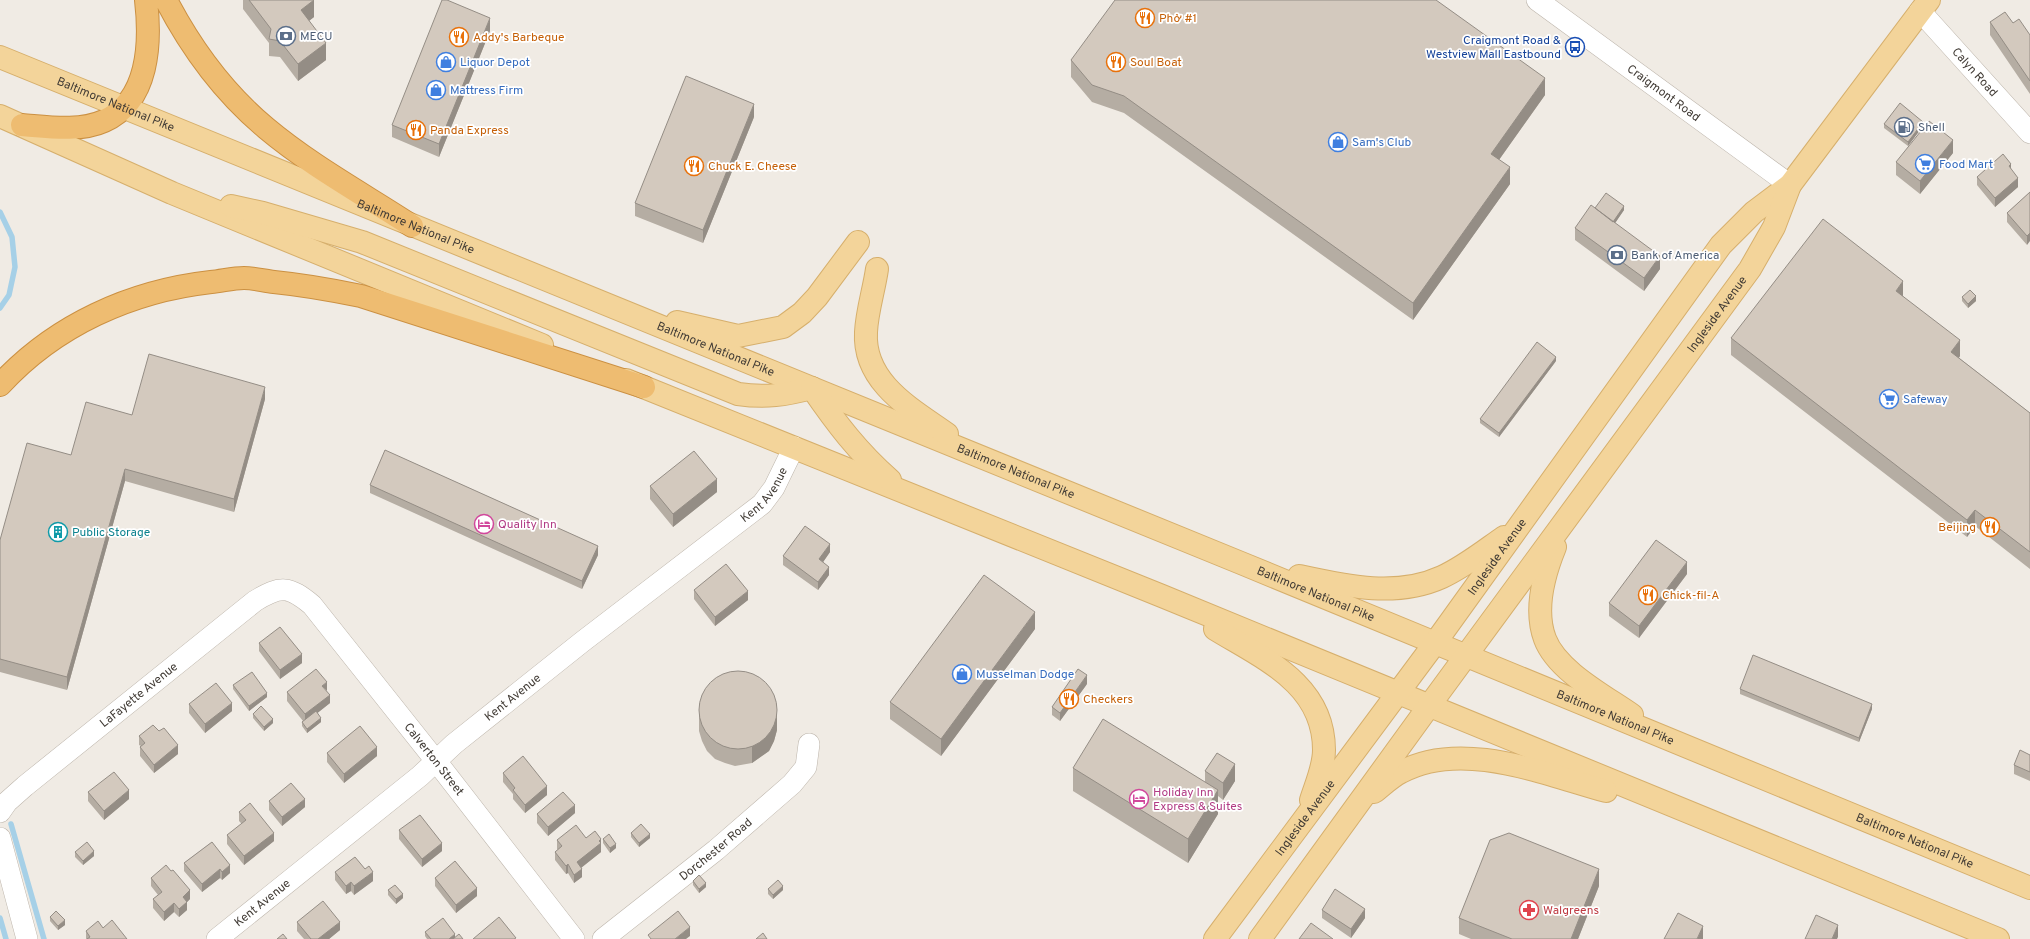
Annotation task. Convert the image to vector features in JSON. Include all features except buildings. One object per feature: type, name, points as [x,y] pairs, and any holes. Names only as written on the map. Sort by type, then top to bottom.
[{"type":"highway","points":[[22,125],[53,128],[88,126],[104,121],[125,108],[139,87],[147,51],[148,18],[146,0]]},
{"type":"highway","points":[[166,0],[186,36],[203,62],[241,106],[260,124],[291,148],[412,226]]},
{"type":"highway","points":[[0,385],[10,374],[53,339],[90,316],[135,298],[185,285],[244,278],[317,287],[361,296],[644,387]]},
{"type":"main road","name":"Ingleside Avenue","points":[[1215,939],[1435,643],[1721,245],[1754,212],[1790,185],[1925,6]]},
{"type":"main road","name":"Baltimore National Pike","points":[[0,57],[1241,563],[2030,888]]},
{"type":"main road","points":[[0,116],[172,193],[644,387],[1162,596],[1998,939]]},
{"type":"main road","name":"Ingleside Avenue","points":[[1260,939],[1750,269],[1774,227],[1790,185]]},
{"type":"main road","points":[[172,193],[263,213],[362,242],[738,394],[761,397],[787,394],[812,388],[838,426],[866,458],[902,491]]},
{"type":"main road","points":[[615,308],[738,336],[783,327],[802,314],[817,297],[858,242]]},
{"type":"main road","points":[[877,269],[866,333],[867,353],[874,373],[886,388],[905,405],[981,458]]},
{"type":"main road","points":[[1567,518],[1546,568],[1542,590],[1542,619],[1545,639],[1570,672],[1666,739]]},
{"type":"main road","points":[[1241,563],[1351,587],[1386,589],[1416,585],[1441,577],[1467,564],[1519,526]]},
{"type":"main road","points":[[1162,596],[1278,668],[1296,682],[1308,696],[1322,731],[1324,750],[1320,774],[1303,821]]},
{"type":"main road","points":[[1357,805],[1400,772],[1419,764],[1444,759],[1470,757],[1498,761],[1701,817]]},
{"type":"street","name":"Craigmont Road","points":[[1537,0],[1790,185]]},
{"type":"street","name":"Calyn Road","points":[[1925,6],[2030,133]]},
{"type":"street","name":"Kent Avenue","points":[[217,939],[420,776],[454,744],[582,642],[762,504],[774,488],[794,447]]},
{"type":"street","name":"Calverton Street","points":[[285,589],[299,595],[312,606],[436,761],[574,939]]},
{"type":"street","name":"LaFayette Avenue","points":[[0,812],[7,802],[25,786],[255,600],[271,591],[285,589]]},
{"type":"street","name":"Dorchester Road","points":[[603,939],[716,850],[792,784],[806,767],[809,744]]},
{"type":"street","points":[[0,838],[27,939]]},
{"type":"waterway","points":[[0,212],[12,237],[15,267],[9,295],[0,308]]},
{"type":"waterway","points":[[11,824],[44,939]]},
{"type":"waterway","points":[[0,918],[6,939]]},
{"type":"place","name":"Phở #1","points":[[1145,18]]},
{"type":"place","name":"MECU","points":[[286,36]]},
{"type":"place","name":"Addy's Barbeque","points":[[459,37]]},
{"type":"place","name":"Craigmont Road & Westview Mall Eastbound","points":[[1575,47]]},
{"type":"place","name":"Liquor Depot","points":[[446,62]]},
{"type":"place","name":"Soul Boat","points":[[1116,62]]},
{"type":"place","name":"Mattress Firm","points":[[436,90]]},
{"type":"place","name":"Shell","points":[[1904,127]]},
{"type":"place","name":"Panda Express","points":[[416,130]]},
{"type":"place","name":"Sam's Club","points":[[1338,142]]},
{"type":"place","name":"Food Mart","points":[[1925,164]]},
{"type":"place","name":"Chuck E. Cheese","points":[[694,166]]},
{"type":"place","name":"Bank of America","points":[[1617,255]]},
{"type":"place","name":"Safeway","points":[[1889,399]]},
{"type":"place","name":"Quality Inn","points":[[484,524]]},
{"type":"place","name":"Beijing","points":[[1990,527]]},
{"type":"place","name":"Public Storage","points":[[58,532]]},
{"type":"place","name":"Chick-fil-A","points":[[1648,595]]},
{"type":"place","name":"Musselman Dodge","points":[[962,674]]},
{"type":"place","name":"Checkers","points":[[1069,699]]},
{"type":"place","name":"Holiday Inn Express & Suites","points":[[1139,799]]},
{"type":"place","name":"Walgreens","points":[[1529,910]]}]
